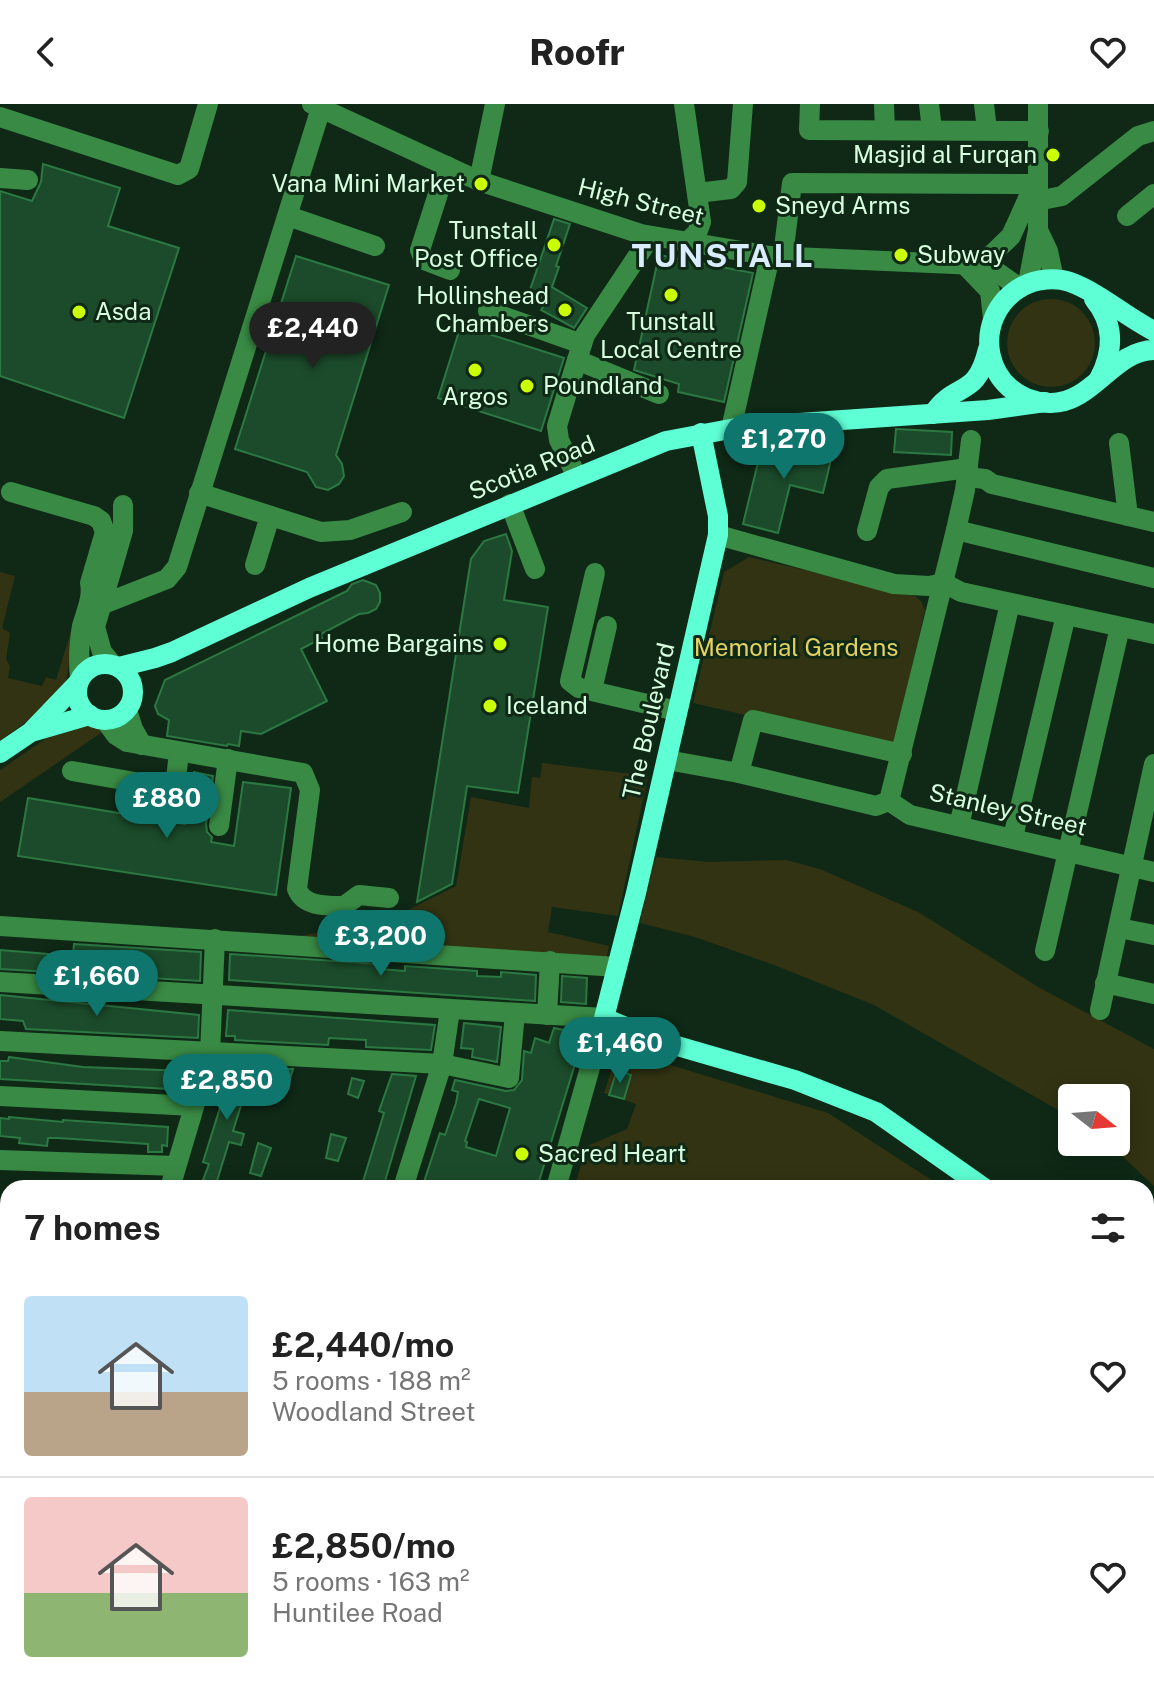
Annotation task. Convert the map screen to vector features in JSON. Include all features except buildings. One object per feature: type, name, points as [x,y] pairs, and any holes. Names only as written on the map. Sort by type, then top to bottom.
[{"type":"main road","points":[[933,414],[943,399],[961,392],[977,380],[984,368],[989,328],[997,308],[1010,293],[1024,286],[1054,279],[1070,282],[1154,331]]},
{"type":"main road","points":[[1089,293],[1105,312],[1112,337],[1108,362],[1093,384]]},
{"type":"main road","points":[[988,349],[995,369],[1007,386],[1025,398],[1045,402],[1061,402],[1081,395],[1136,351],[1154,350]]},
{"type":"main road","name":"Scotia Road","points":[[116,665],[172,652],[309,588],[666,441],[731,429],[1045,402]]},
{"type":"main road","name":"The Boulevard","points":[[604,1018],[642,868],[718,535],[718,516],[701,433]]},
{"type":"main road","name":"Scotia Road","points":[[130,706],[152,669],[172,652]]},
{"type":"main road","points":[[0,753],[31,732],[96,664],[116,665],[132,680],[130,706],[119,717],[69,719],[31,732]]},
{"type":"main road","points":[[79,680],[78,700],[98,718]]},
{"type":"main road","points":[[604,1018],[660,1041],[795,1080],[876,1112],[973,1180]]},
{"type":"street","points":[[0,117],[178,175],[185,174],[189,169],[208,104]]},
{"type":"street","points":[[479,181],[495,104]]},
{"type":"street","points":[[684,104],[701,222],[697,233],[687,242]]},
{"type":"street","points":[[697,193],[731,189],[737,182],[743,104]]},
{"type":"street","points":[[810,104],[809,130],[1039,131]]},
{"type":"street","points":[[884,104],[885,130]]},
{"type":"street","points":[[929,104],[932,130]]},
{"type":"street","points":[[984,104],[987,130]]},
{"type":"street","points":[[1024,286],[1038,230],[1038,104]]},
{"type":"street","points":[[94,600],[167,579],[177,567],[288,216],[316,106]]},
{"type":"street","name":"High Street","points":[[316,106],[479,181],[651,236],[777,256],[972,266],[997,272],[1024,286]]},
{"type":"street","points":[[731,429],[777,256],[792,183],[1037,187],[1062,196],[1146,134]]},
{"type":"street","points":[[447,166],[420,250],[424,260],[450,270]]},
{"type":"street","points":[[0,178],[28,180]]},
{"type":"street","points":[[993,319],[990,291],[972,266],[1011,236],[1037,187]]},
{"type":"street","points":[[1127,216],[1154,194]]},
{"type":"street","points":[[288,216],[375,246]]},
{"type":"street","points":[[1038,230],[1048,251],[1054,279]]},
{"type":"street","points":[[577,477],[559,440],[557,426],[580,352],[614,309],[622,281],[651,236]]},
{"type":"street","points":[[488,311],[580,352],[659,394]]},
{"type":"street","points":[[889,801],[953,588],[956,530],[973,475],[971,440]]},
{"type":"street","points":[[1119,443],[1128,516]]},
{"type":"street","points":[[867,531],[879,487],[887,479],[973,475],[992,484],[1154,522]]},
{"type":"street","points":[[11,492],[83,512],[101,521],[105,532],[90,583],[95,635],[102,652],[116,665]]},
{"type":"street","points":[[199,493],[321,532],[350,530],[402,512]]},
{"type":"street","points":[[510,504],[535,569]]},
{"type":"street","points":[[255,565],[270,516]]},
{"type":"street","points":[[956,530],[1154,578]]},
{"type":"street","points":[[718,535],[894,584],[953,588],[1154,634]]},
{"type":"street","points":[[595,573],[570,681],[586,689],[677,711]]},
{"type":"street","points":[[79,680],[79,649],[94,600]]},
{"type":"street","points":[[959,826],[1010,603]]},
{"type":"street","points":[[1013,837],[1066,615]]},
{"type":"street","points":[[586,689],[607,626]]},
{"type":"street","points":[[1045,951],[1120,627]]},
{"type":"street","points":[[130,706],[133,729],[142,745]]},
{"type":"street","points":[[98,718],[127,742],[303,773],[310,790],[297,889],[300,897],[309,903],[344,906],[359,895],[389,898]]},
{"type":"street","points":[[739,773],[753,720],[902,754]]},
{"type":"street","points":[[72,771],[172,786],[176,779],[179,752]]},
{"type":"street","points":[[219,826],[228,759]]},
{"type":"street","name":"Stanley Street","points":[[667,760],[739,773],[876,806],[889,801],[910,815],[1154,872]]},
{"type":"street","points":[[1100,1010],[1154,764]]},
{"type":"street","points":[[0,926],[617,967]]},
{"type":"street","points":[[1119,928],[1154,935]]},
{"type":"street","points":[[172,1180],[210,1053],[215,939]]},
{"type":"street","points":[[547,1015],[550,961]]},
{"type":"street","points":[[0,982],[604,1018],[558,1180]]},
{"type":"street","points":[[1105,983],[1154,994]]},
{"type":"street","points":[[406,1180],[442,1064],[450,1010]]},
{"type":"street","points":[[0,1041],[442,1064],[509,1078],[515,1013]]},
{"type":"street","points":[[0,1096],[193,1106]]},
{"type":"street","points":[[0,1160],[176,1166]]},
{"type":"green space","points":[[1051,299],[1068,303],[1082,312],[1091,326],[1095,343],[1091,360],[1082,374],[1068,383],[1051,387],[1034,383],[1020,374],[1011,360],[1007,343],[1011,326],[1020,312],[1034,303]]},
{"type":"green space","name":"Memorial Gardens","points":[[749,557],[915,596],[921,601],[925,610],[893,749],[693,703],[724,572]]},
{"type":"green space","points":[[0,572],[15,576],[2,628],[10,633],[6,659],[10,666],[8,678],[42,686],[46,677],[56,680],[74,621],[67,678],[56,700],[0,741]]},
{"type":"green space","points":[[77,725],[104,731],[0,802],[0,770],[48,737]]},
{"type":"green space","points":[[542,763],[648,776],[618,916],[552,907],[548,932],[609,946],[606,960],[282,939],[386,921],[456,886],[471,797],[529,808],[532,777],[540,778]]},
{"type":"green space","points":[[656,857],[709,862],[786,860],[820,869],[918,912],[1040,988],[1154,1049],[1154,1180],[1148,1180],[1122,1156],[1130,1156],[1130,1084],[1058,1084],[1058,1110],[874,1005],[695,937],[640,923]]},
{"type":"green space","points":[[618,1049],[828,1113],[932,1180],[576,1180],[587,1146],[627,1129],[636,1104],[604,1093]]},
{"type":"place","name":"Masjid al Furqan","points":[[1053,155]]},
{"type":"place","name":"Vana Mini Market","points":[[481,184]]},
{"type":"place","name":"Sneyd Arms","points":[[759,206]]},
{"type":"place","name":"Tunstall Post Office","points":[[554,245]]},
{"type":"place","name":"Subway","points":[[901,255]]},
{"type":"place","name":"Tunstall Local Centre","points":[[671,295]]},
{"type":"place","name":"Hollinshead Chambers","points":[[565,310]]},
{"type":"place","name":"Asda","points":[[79,312]]},
{"type":"place","name":"Argos","points":[[475,370]]},
{"type":"place","name":"Poundland","points":[[527,386]]},
{"type":"place","name":"Home Bargains","points":[[500,644]]},
{"type":"place","name":"Iceland","points":[[490,706]]},
{"type":"place","name":"Sacred Heart","points":[[522,1154]]},
{"type":"district","name":"TUNSTALL","points":[[723,256]]}]
